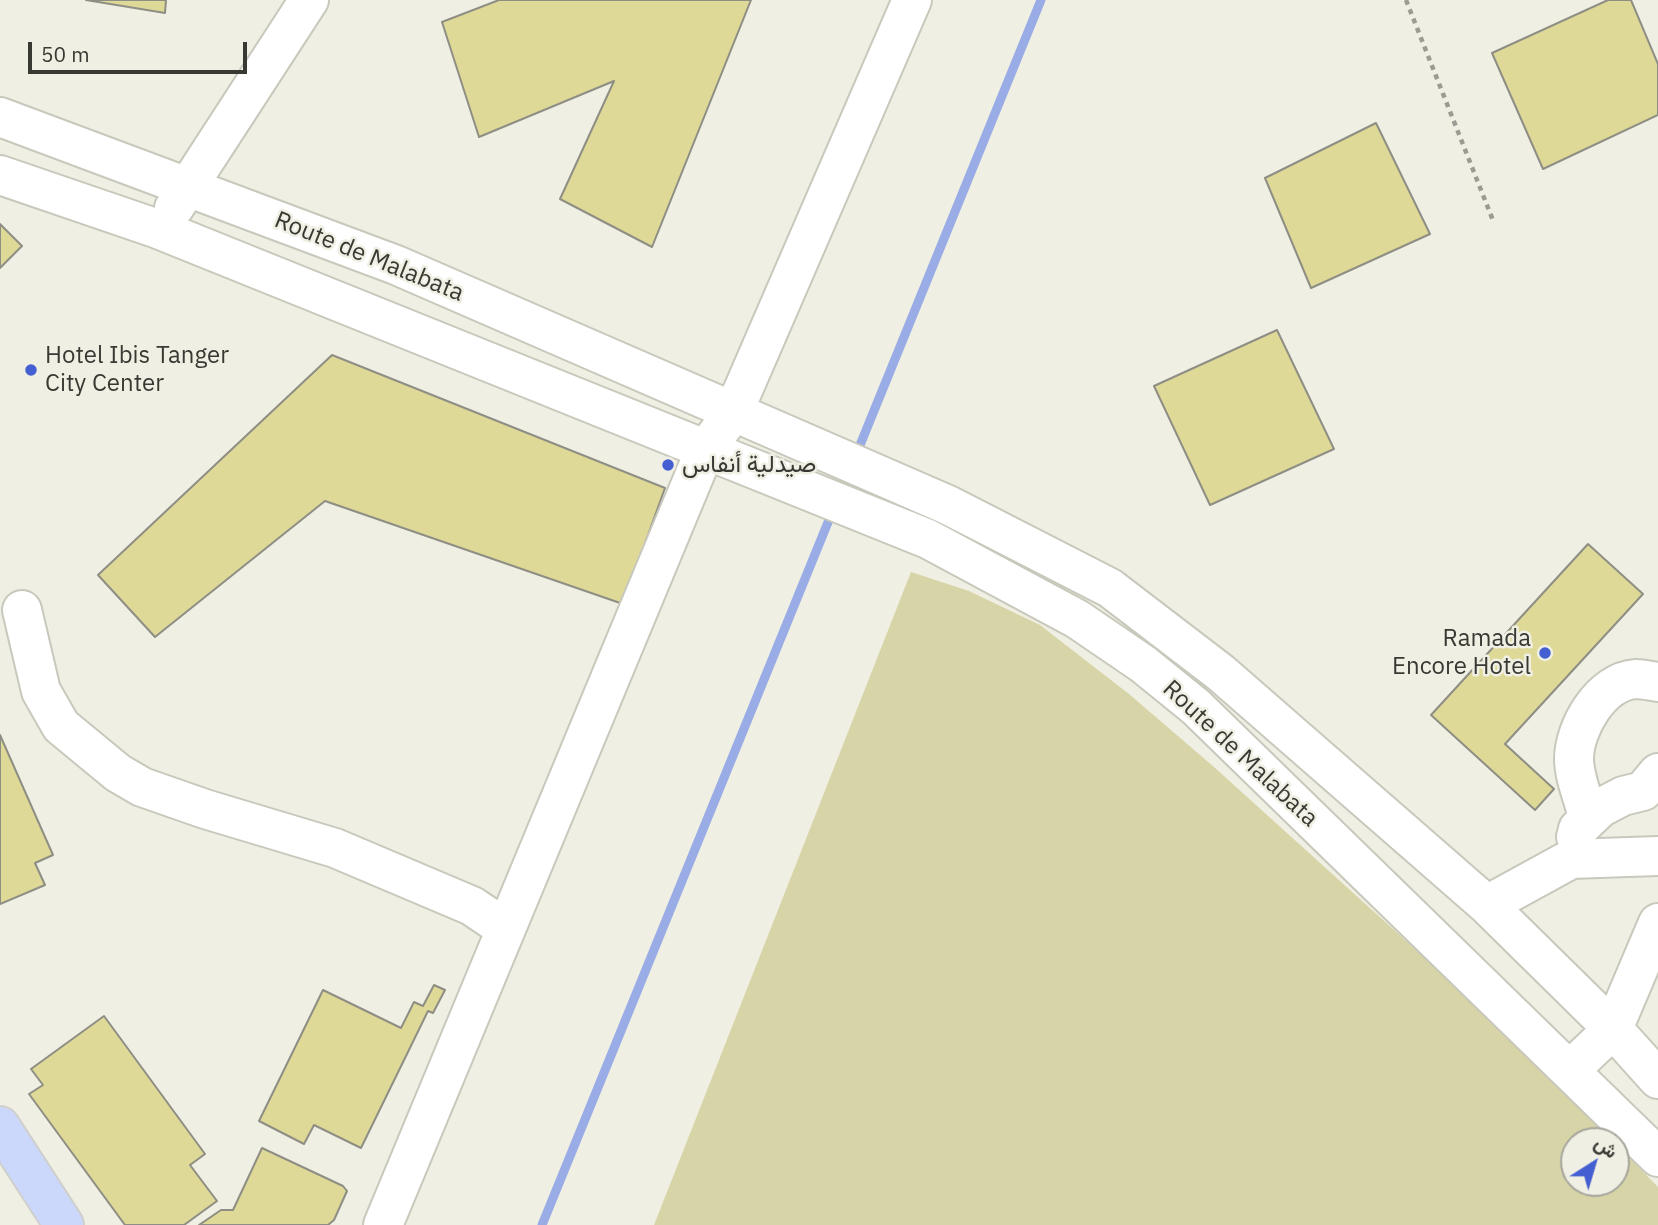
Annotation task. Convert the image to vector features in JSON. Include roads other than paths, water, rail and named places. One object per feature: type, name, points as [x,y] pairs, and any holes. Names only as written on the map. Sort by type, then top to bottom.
[{"type":"main road","points":[[0,1125],[64,1225]]},
{"type":"street","points":[[158,229],[309,0]]},
{"type":"street","points":[[383,1225],[705,450],[733,413],[912,0]]},
{"type":"street","name":"Route de Malabata","points":[[0,117],[396,265],[948,505],[1110,588],[1221,673],[1487,905],[1613,1029],[1658,1079]]},
{"type":"street","name":"Route de Malabata","points":[[0,175],[158,229],[928,538],[1077,619],[1143,664],[1196,707],[1658,1157]]},
{"type":"street","points":[[22,611],[41,691],[61,726],[118,773],[142,787],[180,801],[335,848],[472,906],[506,929]]},
{"type":"street","points":[[1588,818],[1574,762],[1576,734],[1590,711],[1613,688],[1634,679],[1658,682]]},
{"type":"street","points":[[1571,859],[1578,830],[1588,818],[1623,796],[1643,791],[1658,774]]},
{"type":"street","points":[[1487,905],[1571,859],[1658,856]]},
{"type":"street","points":[[1570,1070],[1613,1029],[1658,923]]},
{"type":"waterway","points":[[856,455],[1041,0]]},
{"type":"waterway","points":[[542,1225],[833,510]]},
{"type":"place","name":"Hotel Ibis Tanger City Center","points":[[31,370]]},
{"type":"place","name":"صيدلية أنفاس","points":[[668,465]]},
{"type":"place","name":"Ramada Encore Hotel","points":[[1545,653]]}]
